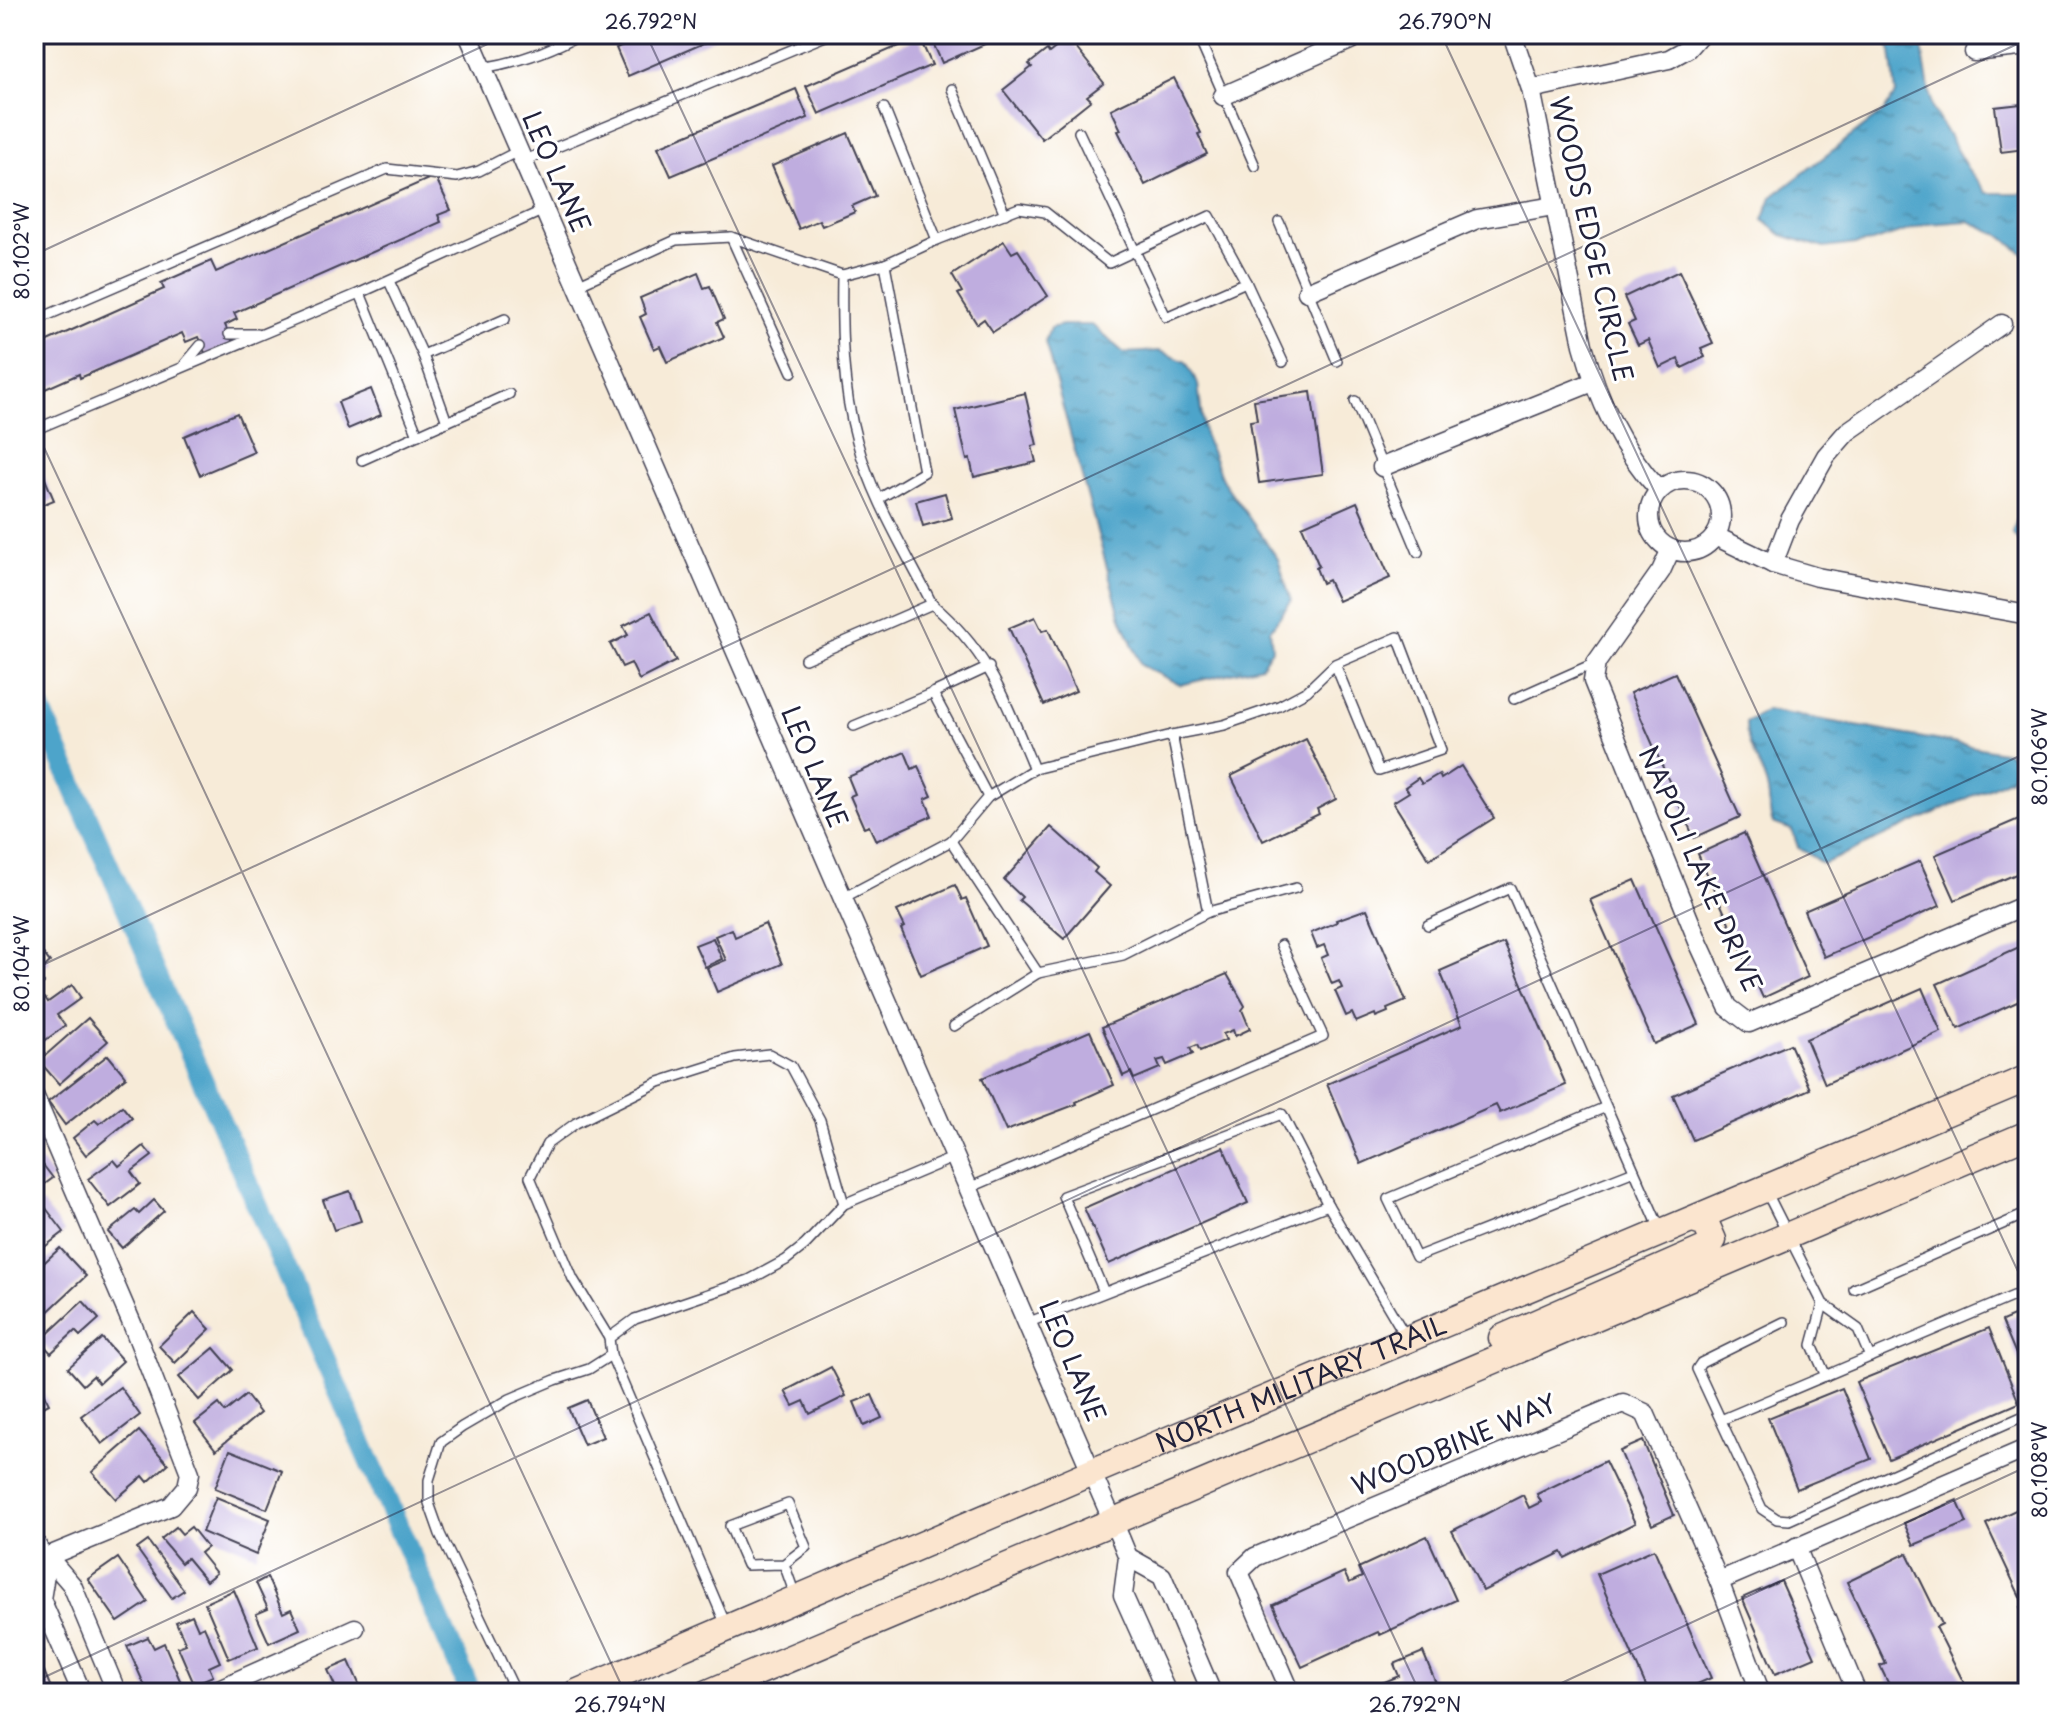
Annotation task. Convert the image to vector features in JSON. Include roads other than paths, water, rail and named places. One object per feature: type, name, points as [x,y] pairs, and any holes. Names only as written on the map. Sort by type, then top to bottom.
[{"type":"main road","name":"NORTH MILITARY TRAIL","points":[[576,1693],[2028,1078]]},
{"type":"main road","name":"NORTH MILITARY TRAIL","points":[[708,1693],[2028,1134]]},
{"type":"main road","points":[[1384,1405],[1430,1375],[1480,1349],[1707,1248],[1713,1240],[1706,1224],[1693,1220]]},
{"type":"street","name":"LEO LANE","points":[[468,34],[1128,1557]]},
{"type":"street","points":[[1223,96],[1364,34]]},
{"type":"street","name":"WOODS EDGE CIRCLE","points":[[1512,34],[1531,89],[1593,382],[1608,418],[1628,451],[1659,490]]},
{"type":"street","points":[[1531,89],[1669,59],[1687,49],[1700,34]]},
{"type":"street","points":[[1974,52],[2028,46]]},
{"type":"street","points":[[1307,292],[1477,219],[1554,206]]},
{"type":"street","points":[[1773,564],[1790,520],[1826,456],[1847,432],[2002,324]]},
{"type":"street","points":[[1382,467],[1593,382]]},
{"type":"street","points":[[1688,479],[1708,487],[1715,495],[1721,516],[1715,536],[1709,543],[1691,552],[1671,549],[1655,537],[1650,527],[1649,507],[1659,490],[1667,483],[1688,479]]},
{"type":"street","points":[[1715,536],[1773,564],[1817,577],[2028,615]]},
{"type":"street","points":[[1596,663],[1661,571],[1671,549]]},
{"type":"street","name":"NAPOLI LAKE DRIVE","points":[[1596,663],[1593,681],[1600,701],[1699,944],[1728,1007],[1749,1023],[2028,904]]},
{"type":"street","points":[[34,1095],[133,1326],[190,1473],[187,1487],[171,1506],[41,1560]]},
{"type":"street","name":"WOODBINE WAY","points":[[1291,1693],[1239,1572],[1255,1557],[1623,1403],[1645,1413],[1719,1581],[1758,1686]]},
{"type":"street","points":[[1719,1581],[2028,1448]]},
{"type":"street","points":[[1796,1547],[1857,1693]]},
{"type":"street","points":[[1167,1693],[1123,1595],[1128,1557],[1162,1576],[1212,1693]]},
{"type":"street","points":[[41,1560],[41,1599],[82,1693]]},
{"type":"street","points":[[41,1560],[72,1585],[117,1693]]},
{"type":"street","points":[[210,1693],[355,1628]]},
{"type":"lane","points":[[482,68],[515,62],[558,47],[580,34]]},
{"type":"lane","points":[[34,321],[387,169],[457,177],[479,171],[830,34]]},
{"type":"lane","points":[[1197,34],[1255,166]]},
{"type":"lane","points":[[952,89],[1005,214]]},
{"type":"lane","points":[[884,108],[937,240]]},
{"type":"lane","points":[[1079,132],[1166,317],[1246,282]]},
{"type":"lane","points":[[577,285],[676,240],[731,237],[842,275],[885,264],[1019,208],[1045,212],[1109,263],[1210,216],[1246,282],[1283,362]]},
{"type":"lane","points":[[34,430],[389,281],[544,210]]},
{"type":"lane","points":[[1279,222],[1337,361]]},
{"type":"lane","points":[[731,237],[792,372]]},
{"type":"lane","points":[[880,498],[924,472],[885,264]]},
{"type":"lane","points":[[842,275],[841,342],[857,442],[880,498],[932,604],[959,627],[989,667],[1034,769]]},
{"type":"lane","points":[[389,281],[423,355],[447,422]]},
{"type":"lane","points":[[360,293],[418,435]]},
{"type":"lane","points":[[423,355],[505,319]]},
{"type":"lane","points":[[229,334],[261,334]]},
{"type":"lane","points":[[181,368],[201,345]]},
{"type":"lane","points":[[362,460],[509,394]]},
{"type":"lane","points":[[1355,401],[1418,552]]},
{"type":"lane","points":[[805,659],[932,604]]},
{"type":"lane","points":[[843,898],[951,841],[988,797],[1034,769],[1224,725],[1279,706],[1307,691],[1335,664],[1398,637],[1441,750],[1379,771],[1335,664]]},
{"type":"lane","points":[[1514,699],[1596,663]]},
{"type":"lane","points":[[854,726],[989,667]]},
{"type":"lane","points":[[933,693],[988,797]]},
{"type":"lane","points":[[1172,735],[1208,912]]},
{"type":"lane","points":[[951,841],[1038,973]]},
{"type":"lane","points":[[954,1026],[1038,973],[1123,955],[1208,912],[1296,888]]},
{"type":"lane","points":[[1428,925],[1510,888],[1662,1233]]},
{"type":"lane","points":[[969,1188],[1323,1036],[1281,945]]},
{"type":"lane","points":[[727,1628],[611,1355],[609,1338],[573,1279],[530,1177],[547,1144],[576,1123],[659,1082],[735,1058],[769,1054],[791,1066],[820,1120],[844,1204]]},
{"type":"lane","points":[[1606,1107],[1388,1199],[1416,1257],[1634,1171]]},
{"type":"lane","points":[[1104,1292],[1063,1196],[1282,1114],[1328,1205],[1407,1340]]},
{"type":"lane","points":[[609,1338],[635,1319],[749,1280],[786,1260],[805,1245],[844,1204],[955,1157]]},
{"type":"lane","points":[[1765,1189],[1823,1304],[1858,1329],[1870,1357]]},
{"type":"lane","points":[[1027,1323],[1328,1205]]},
{"type":"lane","points":[[1854,1289],[2028,1213]]},
{"type":"lane","points":[[1721,1420],[2028,1290]]},
{"type":"lane","points":[[1823,1304],[1812,1345],[1826,1376]]},
{"type":"lane","points":[[1784,1322],[1701,1363],[1697,1369],[1762,1509],[1777,1519],[1789,1520],[2028,1414]]},
{"type":"lane","points":[[516,1693],[440,1534],[429,1503],[429,1480],[441,1442],[462,1427],[510,1399],[589,1369],[611,1355]]},
{"type":"lane","points":[[788,1504],[806,1547],[784,1564],[747,1565],[730,1526],[788,1504]]},
{"type":"lane","points":[[34,1530],[41,1560]]},
{"type":"lane","points":[[784,1564],[797,1599]]},
{"type":"water","points":[[1884,34],[1923,34],[1921,41],[1932,108],[1967,168],[1987,193],[2028,193],[2028,257],[1998,234],[1969,221],[1927,224],[1872,242],[1824,248],[1782,235],[1763,220],[1772,197],[1884,111],[1896,94],[1891,51]]},
{"type":"water","points":[[1092,325],[1124,353],[1160,351],[1186,362],[1198,384],[1204,434],[1223,481],[1278,559],[1291,601],[1270,630],[1272,649],[1261,666],[1180,685],[1141,665],[1120,615],[1045,342],[1050,328]]},
{"type":"water","points":[[2028,495],[2028,553],[2012,532]]},
{"type":"water","points":[[1766,710],[2008,753],[2016,762],[2011,778],[1823,864],[1798,847],[1792,830],[1773,823],[1770,815],[1766,782],[1746,731],[1746,722]]},
{"type":"waterway","points":[[34,696],[471,1693]]}]
